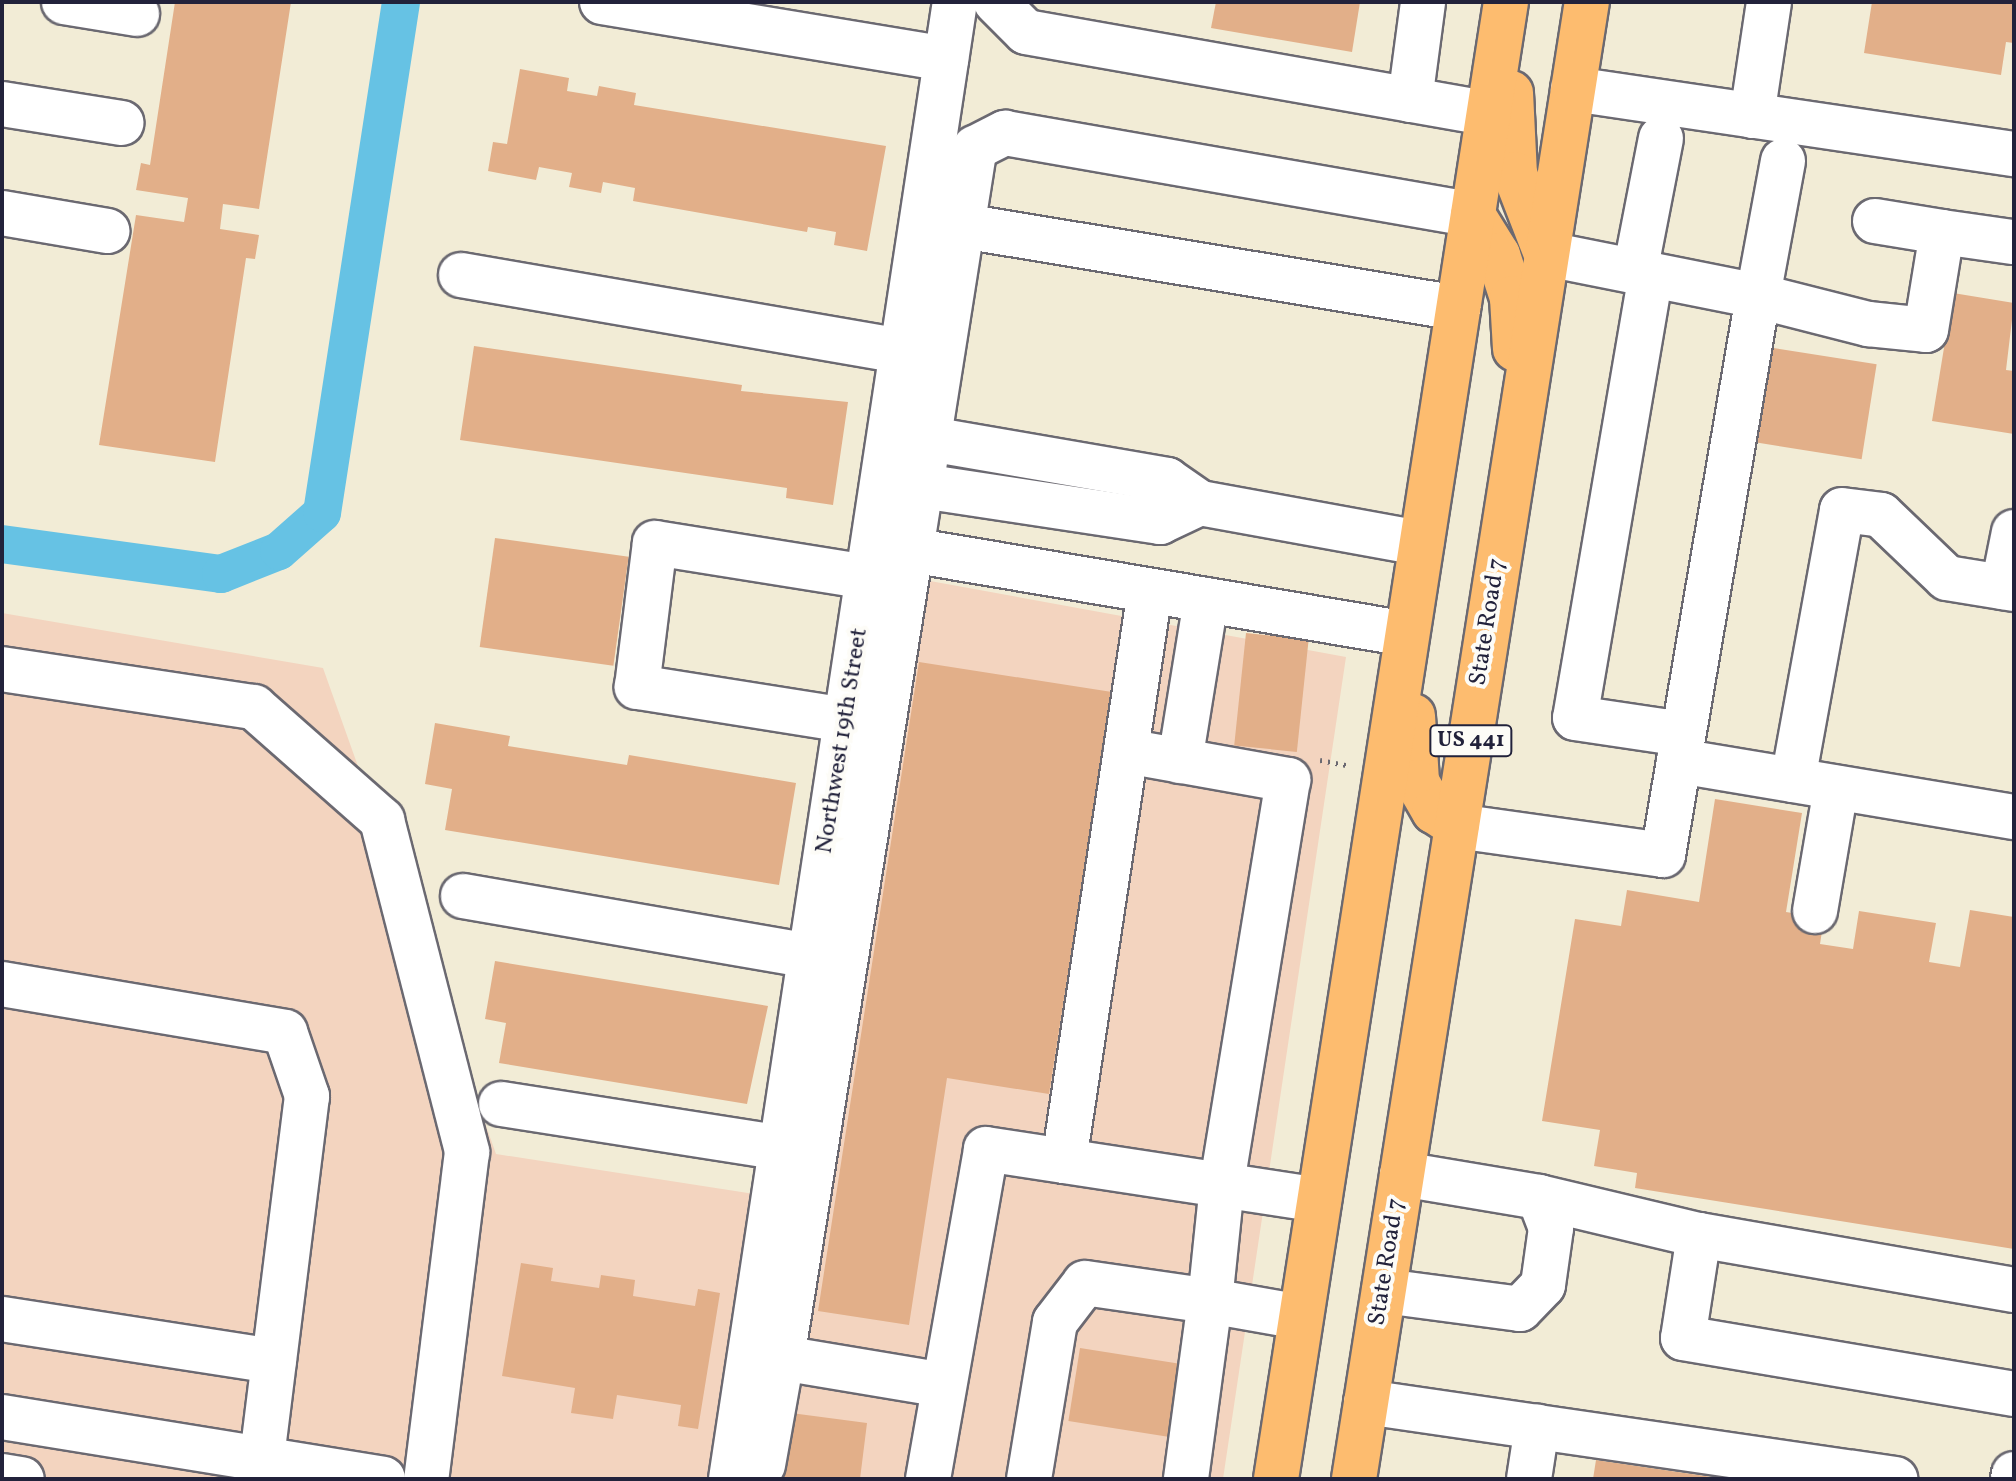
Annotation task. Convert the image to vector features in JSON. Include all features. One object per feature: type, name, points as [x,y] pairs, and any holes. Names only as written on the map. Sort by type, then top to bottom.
[{"type":"main road","name":"State Road 7","points":[[1354,1479],[1587,2]]},
{"type":"main road","name":"US 441","points":[[1276,1479],[1506,4]]},
{"type":"main road","points":[[1506,4],[1515,174],[1547,254]]},
{"type":"main road","points":[[1473,215],[1498,255],[1512,298],[1520,427]]},
{"type":"main road","points":[[1407,634],[1417,782],[1434,811],[1457,826]]},
{"type":"street","points":[[64,2],[137,14]]},
{"type":"street","points":[[602,2],[946,59]]},
{"type":"street","name":"Northwest 19th Street","points":[[731,1479],[955,2]]},
{"type":"street","points":[[996,2],[1026,32],[1489,114]]},
{"type":"street","points":[[1410,100],[1423,2]]},
{"type":"street","points":[[1752,116],[1769,2]]},
{"type":"street","points":[[1573,89],[2014,154]]},
{"type":"street","points":[[2,104],[122,123]]},
{"type":"street","points":[[761,1479],[975,148],[1005,133],[1473,215]]},
{"type":"street","points":[[1661,138],[1575,718],[1793,780],[2014,817]]},
{"type":"street","points":[[1457,826],[1663,855],[1783,161]]},
{"type":"street","points":[[2,213],[107,231]]},
{"type":"street","points":[[1875,221],[2012,242]]},
{"type":"street","points":[[963,226],[1458,308]]},
{"type":"street","points":[[1547,254],[1758,296],[1868,324],[1926,330],[1942,232]]},
{"type":"street","points":[[461,275],[902,351]]},
{"type":"street","points":[[930,439],[1167,480],[1200,503],[1421,543]]},
{"type":"street","points":[[922,486],[1160,522],[1200,503]]},
{"type":"street","points":[[1793,780],[1842,510],[1881,515],[1947,578],[2009,588],[2014,532]]},
{"type":"street","points":[[846,720],[637,687],[655,543],[868,577]]},
{"type":"street","points":[[911,550],[1407,634]]},
{"type":"street","points":[[1064,1161],[1150,591]]},
{"type":"street","points":[[1180,761],[1206,600]]},
{"type":"street","points":[[2,669],[254,707],[382,820],[467,1152],[426,1479]]},
{"type":"street","points":[[1126,751],[1288,780],[1222,1185],[1186,1479]]},
{"type":"street","points":[[1815,911],[1836,788]]},
{"type":"street","points":[[463,896],[811,956]]},
{"type":"street","points":[[2,984],[285,1032],[307,1096],[260,1469]]},
{"type":"street","points":[[501,1104],[782,1148]]},
{"type":"street","points":[[929,1479],[986,1149],[1319,1200]]},
{"type":"street","points":[[1402,1174],[1539,1197],[1699,1235],[2014,1290]]},
{"type":"street","points":[[1384,1291],[1520,1309],[1543,1285],[1551,1228],[1539,1197]]},
{"type":"street","points":[[1699,1235],[1683,1338],[2014,1394]]},
{"type":"street","points":[[1029,1479],[1055,1322],[1085,1283],[1301,1317]]},
{"type":"street","points":[[2,1319],[274,1361]]},
{"type":"street","points":[[782,1358],[944,1385]]},
{"type":"street","points":[[1366,1402],[1537,1427],[1745,1468],[1895,1479]]},
{"type":"street","points":[[2,1417],[260,1469],[383,1479]]},
{"type":"street","points":[[1529,1479],[1537,1427]]},
{"type":"street","points":[[2,1476],[22,1479]]},
{"type":"shaded area","points":[[930,581],[1346,657],[1223,1479],[2,1479],[2,613],[323,668],[496,1154],[826,1205]]},
{"type":"building","points":[[175,2],[291,2],[259,209],[223,204],[220,229],[259,235],[255,259],[246,258],[215,462],[99,445],[136,215],[184,222],[188,198],[136,190],[141,163],[150,165]]},
{"type":"building","points":[[1216,2],[1360,2],[1352,52],[1211,28]]},
{"type":"building","points":[[1872,2],[2014,2],[2014,43],[2006,42],[2001,75],[1864,53]]},
{"type":"building","points":[[520,69],[569,78],[567,91],[597,96],[599,86],[636,93],[634,105],[886,146],[867,251],[834,245],[836,232],[808,227],[807,232],[633,201],[635,188],[603,182],[601,193],[569,187],[572,173],[539,167],[536,180],[488,171],[493,142],[507,144]]},
{"type":"building","points":[[1953,293],[2014,303],[2006,370],[2014,371],[2014,434],[1932,421]]},
{"type":"building","points":[[474,346],[742,385],[741,391],[848,402],[833,505],[786,498],[787,488],[460,440]]},
{"type":"building","points":[[1767,347],[1877,364],[1862,459],[1752,442]]},
{"type":"building","points":[[495,538],[629,557],[613,666],[480,647]]},
{"type":"building","points":[[1246,633],[1309,640],[1297,752],[1234,745]]},
{"type":"building","points":[[919,662],[1112,692],[1049,1094],[947,1078],[909,1325],[818,1311]]},
{"type":"building","points":[[435,723],[510,736],[508,746],[627,765],[629,755],[796,783],[779,885],[445,830],[452,789],[425,784]]},
{"type":"building","points":[[1715,799],[1802,813],[1786,912],[1824,918],[1820,944],[1853,949],[1859,911],[1936,923],[1929,962],[1960,967],[1970,910],[2014,917],[2014,1249],[1635,1188],[1637,1173],[1594,1166],[1600,1130],[1542,1121],[1575,919],[1621,926],[1627,890],[1699,902]]},
{"type":"building","points":[[495,961],[768,1006],[747,1104],[499,1063],[506,1023],[485,1019]]},
{"type":"building","points":[[521,1263],[553,1268],[551,1281],[599,1288],[601,1275],[635,1280],[633,1296],[695,1306],[698,1289],[720,1293],[698,1429],[678,1426],[681,1405],[617,1395],[613,1419],[571,1413],[575,1388],[502,1376]]},
{"type":"building","points":[[1080,1348],[1191,1366],[1179,1439],[1068,1421]]},
{"type":"building","points":[[791,1413],[867,1423],[860,1479],[783,1479]]},
{"type":"building","points":[[1596,1460],[1712,1477],[1712,1479],[1593,1479]]},
{"type":"waterway","points":[[2,544],[221,574],[279,551],[322,513],[401,2]]}]
